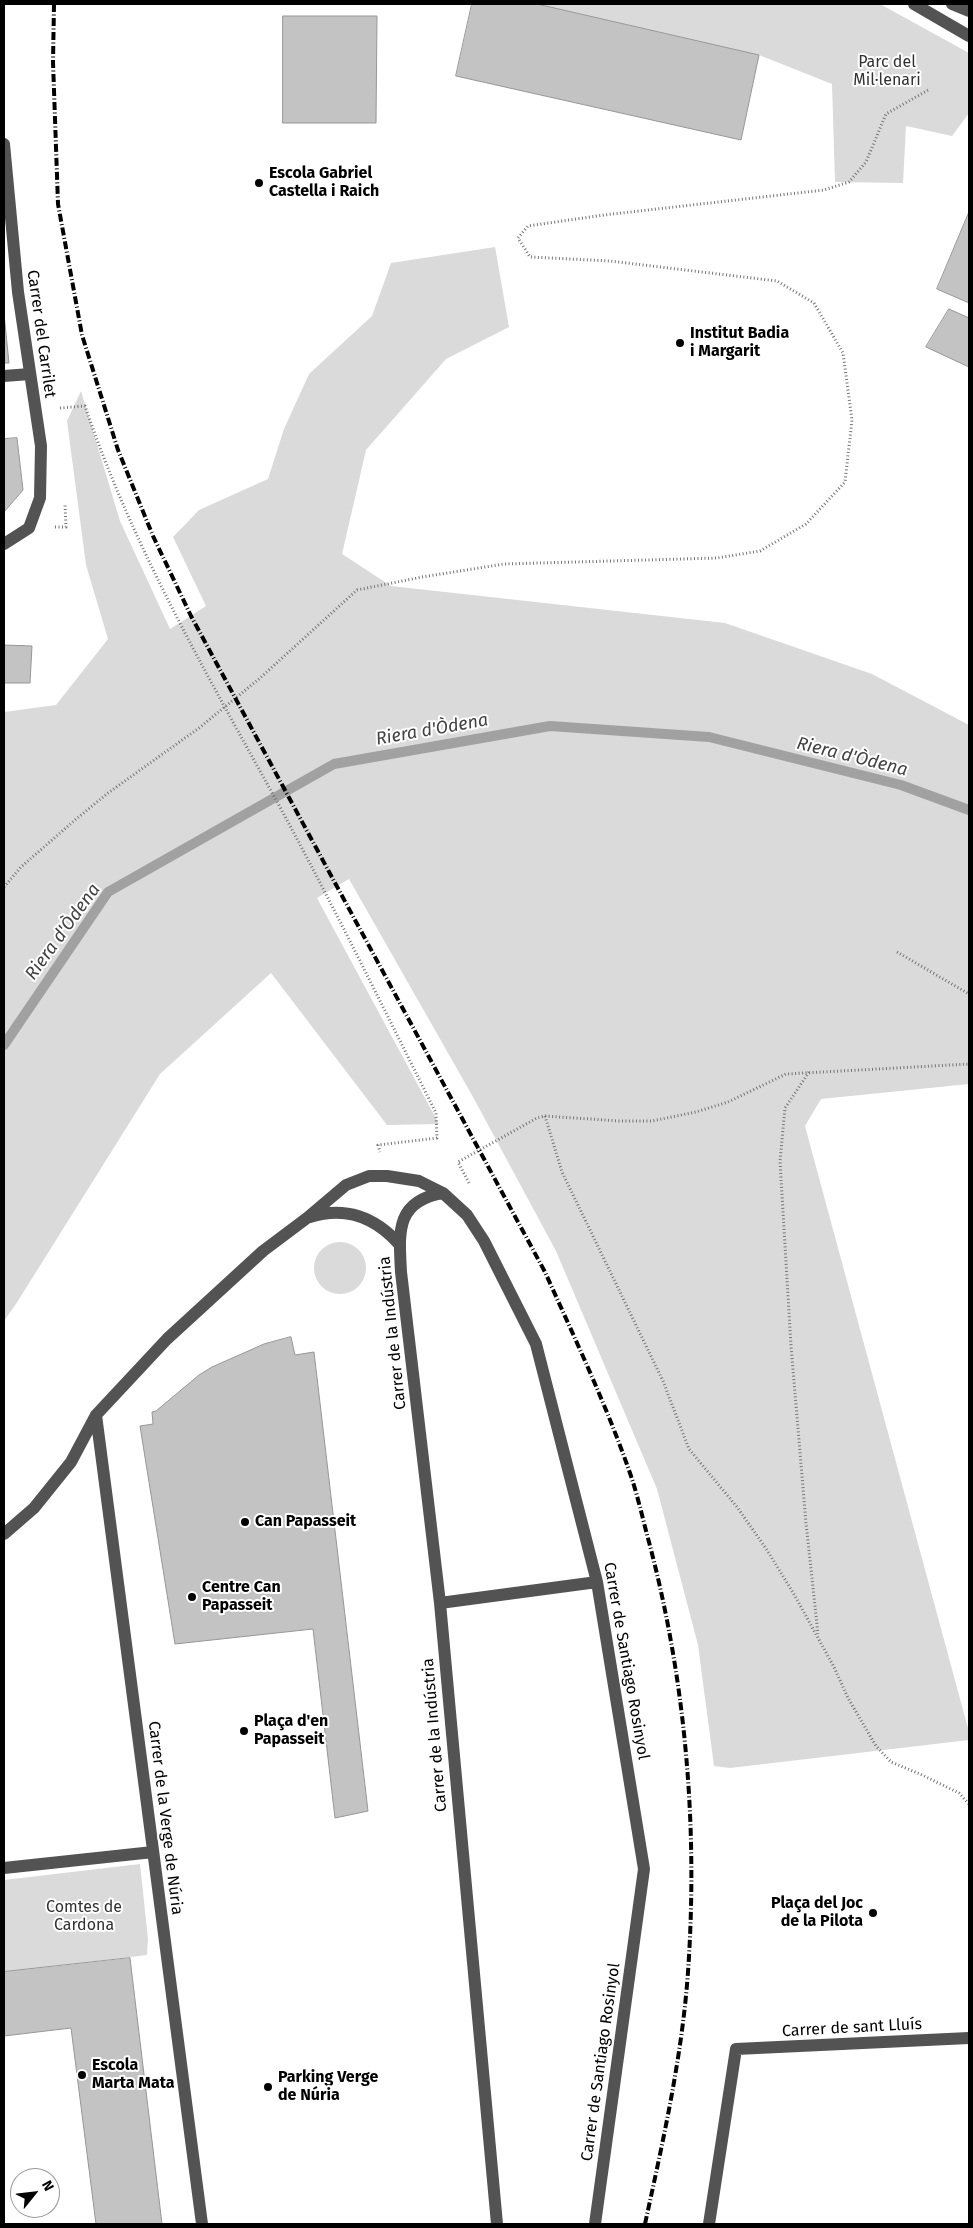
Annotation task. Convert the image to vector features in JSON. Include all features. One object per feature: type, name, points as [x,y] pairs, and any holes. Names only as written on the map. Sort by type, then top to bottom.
[{"type":"street","points":[[914,4],[969,36]]},
{"type":"street","points":[[952,4],[969,11]]},
{"type":"street","name":"Carrer del Carrilet","points":[[4,144],[18,292],[41,446],[40,498],[29,528]]},
{"type":"street","points":[[4,376],[30,374]]},
{"type":"street","points":[[4,544],[29,528]]},
{"type":"street","name":"Carrer de Santiago Rosinyol","points":[[4,1534],[34,1508],[71,1462],[96,1415],[167,1339],[263,1250],[307,1218],[346,1185],[369,1176],[387,1176],[420,1182],[443,1194],[467,1215],[484,1241],[536,1344],[597,1582],[644,1869],[595,2224]]},
{"type":"street","name":"Carrer de la Indústria","points":[[443,1194],[428,1196],[415,1203],[405,1215],[400,1229],[399,1244],[440,1603],[497,2224]]},
{"type":"street","name":"Carrer de la Indústria","points":[[307,1218],[321,1213],[336,1212],[365,1217],[378,1224],[399,1244]]},
{"type":"street","name":"Carrer de la Verge de Núria","points":[[96,1415],[202,2224]]},
{"type":"street","points":[[440,1603],[597,1582]]},
{"type":"street","points":[[4,1868],[153,1852]]},
{"type":"street","name":"Carrer de sant Lluís","points":[[709,2224],[736,2050],[969,2038]]},
{"type":"path","points":[[4,888],[21,866],[75,820],[108,793],[199,728],[237,697],[357,590],[504,564],[718,558],[760,551],[806,524],[846,482],[852,420],[843,353],[814,304],[777,282],[610,261],[530,257],[518,238],[528,226],[604,215],[824,190],[849,182],[866,162],[886,114],[930,89]]},
{"type":"path","points":[[60,417],[60,407],[85,406],[104,463],[182,627],[325,891],[436,1112],[437,1138],[378,1145],[387,1176]]},
{"type":"path","points":[[29,528],[66,527],[64,497]]},
{"type":"path","points":[[897,952],[969,994]]},
{"type":"path","points":[[458,1162],[537,1118],[545,1116],[620,1121],[663,1119],[728,1102],[786,1074],[969,1064]]},
{"type":"path","points":[[809,1072],[785,1108],[780,1161],[791,1346],[818,1638]]},
{"type":"path","points":[[545,1116],[562,1172],[663,1381],[689,1449],[749,1524],[795,1596],[840,1678],[848,1698],[876,1746],[891,1762],[959,1793],[969,1804]]},
{"type":"green space","name":"Parc del Mil·lenari","points":[[537,4],[880,4],[969,53],[969,113],[952,136],[906,126],[903,183],[835,182],[832,84],[759,55]]},
{"type":"green space","points":[[495,247],[509,327],[446,359],[366,450],[342,554],[391,586],[725,623],[872,674],[969,725],[969,1084],[821,1099],[805,1126],[969,1732],[969,1740],[730,1768],[714,1766],[698,1645],[657,1489],[556,1251],[473,1097],[349,879],[317,898],[439,1124],[387,1125],[271,973],[160,1074],[4,1321],[4,712],[56,705],[108,639],[86,565],[67,421],[81,391],[120,521],[170,629],[206,606],[173,537],[199,510],[268,479],[284,429],[309,374],[372,316],[391,263]]},
{"type":"green space","points":[[335,1242],[345,1242],[359,1249],[366,1263],[366,1273],[359,1287],[345,1294],[335,1294],[325,1290],[318,1283],[314,1273],[314,1263],[318,1253],[325,1246]]},
{"type":"green space","name":"Comtes de Cardona","points":[[140,1864],[148,1939],[147,1955],[4,1972],[4,1880]]},
{"type":"building","points":[[472,4],[537,4],[759,55],[741,140],[456,76]]},
{"type":"building","points":[[283,16],[377,16],[376,123],[283,123]]},
{"type":"building","points":[[969,212],[969,303],[937,289]]},
{"type":"building","points":[[949,309],[969,318],[969,367],[926,347]]},
{"type":"building","points":[[4,314],[9,363],[4,363]]},
{"type":"building","points":[[17,438],[23,490],[4,512],[4,439]]},
{"type":"building","points":[[4,645],[32,646],[30,683],[4,683]]},
{"type":"building","name":"Can Papasseit","points":[[291,1337],[295,1355],[314,1352],[368,1811],[335,1818],[313,1629],[175,1644],[140,1426],[153,1424],[152,1412],[156,1411],[199,1375],[212,1367],[264,1344]]},
{"type":"building","points":[[130,1958],[162,2224],[96,2224],[71,2028],[4,2036],[4,1972]]},
{"type":"waterway","name":"Riera d'Òdena","points":[[4,1045],[108,892],[334,764],[550,726],[709,737],[901,785],[969,810]]},
{"type":"railway","points":[[54,4],[53,62],[58,204],[82,335],[118,450],[153,536],[191,616],[545,1272],[612,1424],[638,1500],[662,1595],[680,1702],[690,1810],[691,1864],[688,1972],[681,2036],[671,2099],[645,2224]]},
{"type":"place","name":"Escola Gabriel Castella i Raich","points":[[259,183]]},
{"type":"place","name":"Institut Badia i Margarit","points":[[680,343]]},
{"type":"place","name":"Can Papasseit","points":[[245,1522]]},
{"type":"place","name":"Centre Can Papasseit","points":[[192,1597]]},
{"type":"place","name":"Plaça d'en Papasseit","points":[[244,1731]]},
{"type":"place","name":"Plaça del Joc de la Pilota","points":[[873,1913]]},
{"type":"place","name":"Escola Marta Mata","points":[[82,2075]]},
{"type":"place","name":"Parking Verge de Núria","points":[[268,2087]]}]
